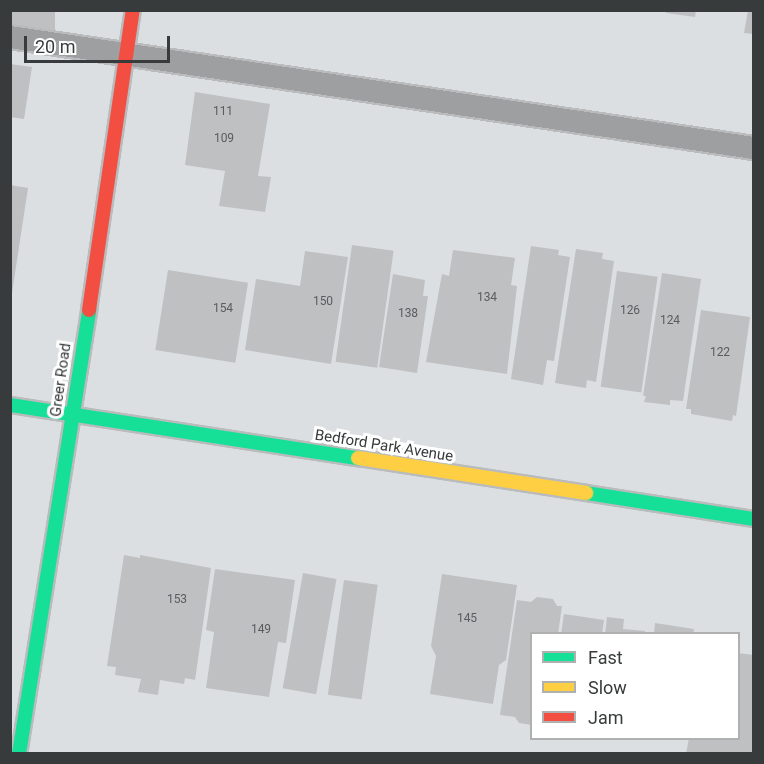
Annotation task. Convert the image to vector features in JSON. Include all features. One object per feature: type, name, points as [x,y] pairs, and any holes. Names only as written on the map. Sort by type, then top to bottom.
[{"type":"street","name":"Greer Road","points":[[19,753],[73,415],[133,10]]},
{"type":"street","name":"Bedford Park Avenue","points":[[10,405],[753,519]]},
{"type":"lane","points":[[10,37],[753,148]]},
{"type":"building","points":[[10,10],[55,10],[55,32],[10,32]]},
{"type":"building","points":[[667,10],[696,10],[695,17],[666,13]]},
{"type":"building","points":[[748,10],[754,10],[754,34],[744,33]]},
{"type":"building","points":[[10,64],[32,67],[24,119],[10,117]]},
{"type":"building","points":[[195,92],[270,104],[258,176],[271,177],[265,212],[219,206],[225,171],[185,165]]},
{"type":"building","points":[[10,185],[28,188],[12,293],[10,293]]},
{"type":"building","points":[[352,245],[394,251],[377,368],[336,362]]},
{"type":"building","points":[[531,246],[559,250],[558,255],[570,257],[554,361],[547,360],[543,385],[511,379]]},
{"type":"building","points":[[576,249],[603,253],[602,259],[614,261],[596,382],[587,380],[586,388],[555,383]]},
{"type":"building","points":[[453,250],[515,258],[511,285],[517,286],[507,374],[426,362],[442,274],[449,276]]},
{"type":"building","points":[[305,251],[348,257],[331,364],[245,350],[256,279],[300,286]]},
{"type":"building","points":[[168,270],[248,283],[235,363],[155,350]]},
{"type":"building","points":[[617,271],[658,277],[641,393],[601,387]]},
{"type":"building","points":[[662,273],[701,279],[683,401],[670,400],[670,405],[644,402],[646,396],[643,396]]},
{"type":"building","points":[[393,274],[425,280],[423,296],[428,296],[417,373],[379,367]]},
{"type":"building","points":[[701,310],[750,317],[736,416],[733,415],[732,421],[691,414],[691,409],[686,409]]},
{"type":"building","points":[[124,555],[140,558],[140,555],[211,568],[195,680],[185,678],[184,684],[160,680],[158,695],[138,692],[141,679],[115,675],[116,667],[107,666]]},
{"type":"building","points":[[215,569],[295,580],[286,643],[278,642],[269,697],[206,688],[214,632],[206,630]]},
{"type":"building","points":[[303,573],[336,579],[316,694],[283,688]]},
{"type":"building","points":[[442,574],[517,585],[506,660],[499,665],[493,704],[430,694],[436,656],[431,646]]},
{"type":"building","points":[[344,580],[378,585],[362,700],[328,695]]},
{"type":"building","points":[[537,597],[553,599],[557,606],[562,606],[558,632],[530,632],[530,725],[519,723],[515,717],[500,715],[517,600],[531,602]]},
{"type":"building","points":[[564,614],[604,620],[602,632],[561,632]]},
{"type":"building","points":[[607,617],[624,619],[623,629],[645,631],[645,632],[605,632]]},
{"type":"building","points":[[655,623],[694,629],[693,632],[654,632]]},
{"type":"building","points":[[740,653],[754,655],[752,754],[686,754],[689,740],[740,740]]},
{"type":"traffic: fast","points":[[19,754],[89,310]]},
{"type":"traffic: fast","points":[[10,405],[358,458]]},
{"type":"traffic: fast","points":[[586,493],[754,519]]},
{"type":"traffic: slow","points":[[358,458],[586,493]]},
{"type":"traffic: jam","points":[[89,310],[133,10]]}]
